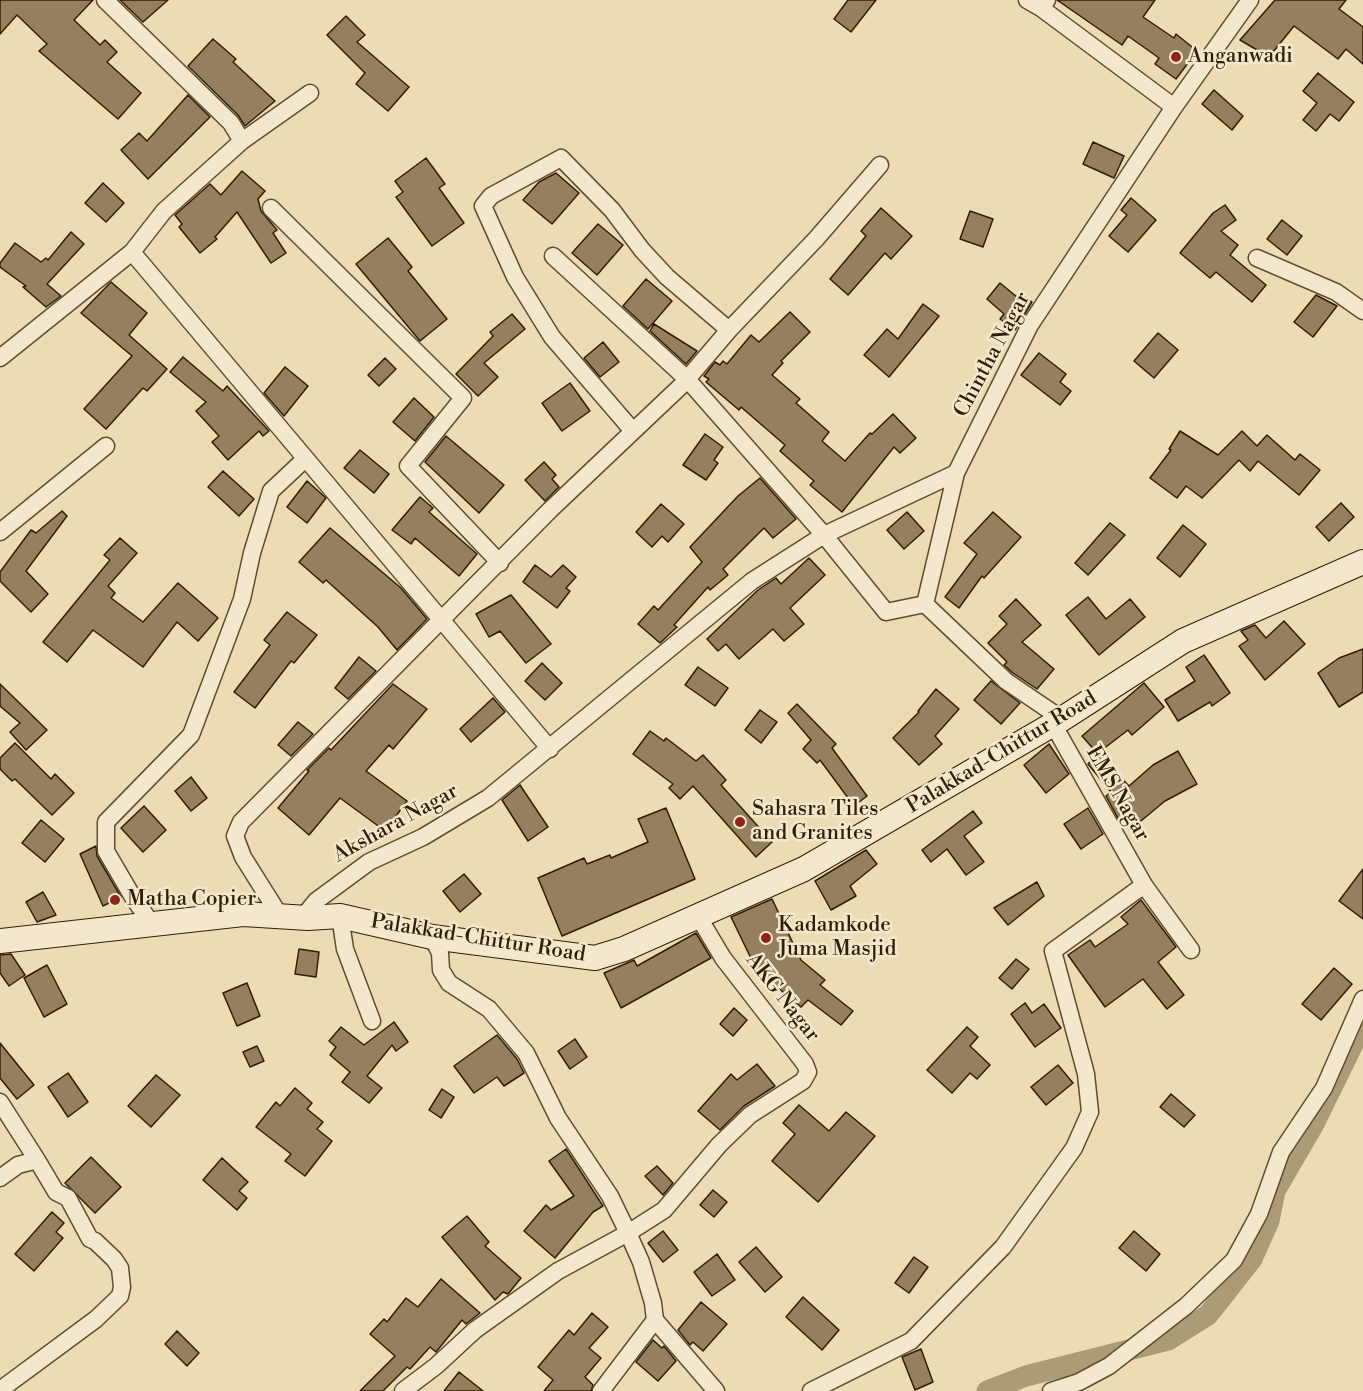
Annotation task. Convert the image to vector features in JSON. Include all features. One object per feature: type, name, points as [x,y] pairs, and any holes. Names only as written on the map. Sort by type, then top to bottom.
[{"type":"main road","name":"Palakkad-Chittur Road","points":[[0,941],[243,914],[340,916],[432,937],[595,958],[624,949],[804,869],[1058,722],[1183,641],[1305,585],[1363,562]]},
{"type":"street","points":[[105,0],[231,123],[242,141]]},
{"type":"street","name":"Chintha Nagar","points":[[925,604],[956,473],[1030,325],[1174,107],[1250,0]]},
{"type":"street","points":[[1038,3],[1174,107]]},
{"type":"street","points":[[0,358],[132,252],[164,211],[242,141],[310,93]]},
{"type":"street","points":[[633,431],[552,337],[515,277],[483,206],[492,196],[561,158],[612,210],[642,250],[668,277],[729,330]]},
{"type":"street","points":[[291,916],[243,857],[235,836],[241,822],[442,622],[550,510],[687,379],[729,330],[816,239],[880,165]]},
{"type":"street","points":[[271,208],[463,398],[408,466],[500,563]]},
{"type":"street","points":[[132,252],[550,749]]},
{"type":"street","points":[[553,256],[687,379],[825,535],[886,612],[925,604],[1006,681],[1058,722]]},
{"type":"street","points":[[1257,258],[1336,292],[1363,311]]},
{"type":"street","points":[[0,532],[106,446]]},
{"type":"street","points":[[152,924],[134,899],[106,850],[106,822],[191,735],[242,598],[252,553],[271,491],[305,459]]},
{"type":"street","name":"Akshara Nagar","points":[[291,916],[316,901],[369,862],[423,837],[488,798],[752,581],[825,535],[956,473]]},
{"type":"street","name":"EMS Nagar","points":[[1058,722],[1144,885],[1191,950]]},
{"type":"street","points":[[811,1391],[911,1341],[1003,1246],[1074,1148],[1090,1112],[1086,1074],[1053,951],[1144,885]]},
{"type":"street","points":[[340,916],[345,949],[372,1021]]},
{"type":"street","name":"AKG Nagar","points":[[403,1391],[436,1366],[475,1330],[558,1271],[628,1233],[664,1210],[750,1115],[803,1081],[808,1072],[805,1064],[735,974],[698,916]]},
{"type":"street","points":[[432,937],[440,953],[441,970],[449,983],[489,1009],[526,1053],[558,1118],[610,1196],[628,1233],[644,1272],[655,1320],[716,1391]]},
{"type":"street","points":[[1051,1391],[1079,1382],[1110,1366],[1186,1306],[1234,1260],[1259,1214],[1281,1152],[1324,1088],[1361,1002]]},
{"type":"street","points":[[0,1102],[56,1192],[68,1198],[90,1239],[95,1240],[120,1268],[122,1287],[120,1296],[96,1319],[0,1390]]},
{"type":"street","points":[[0,1178],[18,1165],[37,1160]]},
{"type":"street","points":[[601,1391],[655,1320]]},
{"type":"building","points":[[0,0],[93,0],[74,20],[100,45],[105,40],[117,52],[107,62],[141,93],[118,119],[39,51],[47,44],[17,15],[0,34]]},
{"type":"building","points":[[120,0],[168,0],[143,22]]},
{"type":"building","points":[[848,0],[876,0],[851,32],[834,19]]},
{"type":"building","points":[[1057,0],[1155,0],[1143,17],[1174,38],[1176,34],[1197,51],[1176,79],[1155,64],[1159,58],[1128,36],[1122,45]]},
{"type":"building","points":[[1275,0],[1346,0],[1339,9],[1363,27],[1363,64],[1346,49],[1338,59],[1294,26],[1269,57],[1240,40]]},
{"type":"building","points":[[346,16],[365,35],[357,42],[409,87],[388,111],[356,84],[365,73],[327,35]]},
{"type":"building","points":[[213,39],[236,59],[233,62],[275,101],[245,126],[238,115],[188,66]]},
{"type":"building","points":[[1318,73],[1354,102],[1339,121],[1330,114],[1316,131],[1303,120],[1317,103],[1303,91]]},
{"type":"building","points":[[1214,90],[1243,116],[1232,130],[1202,104]]},
{"type":"building","points":[[188,95],[210,117],[148,179],[121,150],[139,133],[147,141]]},
{"type":"building","points":[[1093,142],[1124,156],[1114,178],[1083,164]]},
{"type":"building","points":[[426,158],[445,184],[439,188],[464,223],[432,246],[396,197],[403,192],[395,181]]},
{"type":"building","points":[[242,171],[265,191],[258,199],[261,211],[277,230],[273,233],[286,253],[271,263],[237,212],[215,237],[217,239],[200,253],[179,227],[182,224],[175,215],[210,184],[221,195]]},
{"type":"building","points":[[556,173],[579,193],[552,224],[523,200],[539,182]]},
{"type":"building","points":[[103,183],[124,203],[106,222],[85,203]]},
{"type":"building","points":[[1131,198],[1156,220],[1128,252],[1109,236],[1127,215],[1121,210]]},
{"type":"building","points":[[1225,205],[1236,220],[1221,231],[1238,245],[1230,255],[1266,285],[1252,302],[1216,272],[1210,278],[1180,253],[1213,213]]},
{"type":"building","points":[[881,208],[912,236],[891,259],[885,253],[848,295],[830,279],[866,236],[861,231]]},
{"type":"building","points":[[970,211],[993,219],[983,247],[960,239]]},
{"type":"building","points":[[1282,220],[1302,236],[1287,255],[1267,239]]},
{"type":"building","points":[[598,224],[623,245],[597,275],[572,253]]},
{"type":"building","points":[[71,232],[84,244],[47,284],[61,296],[46,307],[23,287],[26,286],[0,267],[0,263],[15,243],[41,262],[46,258],[48,260]]},
{"type":"building","points":[[388,238],[412,267],[408,271],[447,319],[420,341],[356,264]]},
{"type":"building","points":[[646,279],[672,301],[648,329],[623,306]]},
{"type":"building","points":[[111,282],[147,313],[129,335],[167,369],[147,391],[143,388],[106,429],[84,409],[132,356],[81,313]]},
{"type":"building","points":[[1000,283],[1017,297],[1020,293],[1032,302],[1015,330],[1000,319],[1004,314],[987,299]]},
{"type":"building","points":[[1316,295],[1337,306],[1313,337],[1294,322]]},
{"type":"building","points":[[923,304],[939,316],[889,377],[864,355],[887,329],[898,339]]},
{"type":"building","points":[[790,312],[810,332],[781,361],[783,363],[772,375],[800,399],[796,403],[829,432],[822,441],[845,461],[870,433],[872,434],[893,414],[916,438],[900,453],[894,447],[842,512],[810,485],[814,481],[780,451],[785,445],[741,407],[739,410],[706,382],[709,379],[704,376],[715,362],[720,365],[723,361],[727,364],[751,335],[759,342]]},
{"type":"building","points":[[512,314],[525,329],[484,363],[498,377],[478,396],[456,374],[493,336],[490,332]]},
{"type":"building","points":[[654,324],[697,351],[686,364],[650,331]]},
{"type":"building","points":[[1158,333],[1178,350],[1154,378],[1134,361]]},
{"type":"building","points":[[603,342],[619,362],[600,377],[584,358]]},
{"type":"building","points":[[1039,353],[1066,374],[1060,382],[1071,391],[1060,405],[1021,375]]},
{"type":"building","points":[[183,357],[223,391],[227,386],[269,431],[263,436],[259,431],[228,460],[212,442],[219,436],[196,411],[206,402],[170,372]]},
{"type":"building","points":[[385,358],[396,369],[379,386],[368,375]]},
{"type":"building","points":[[285,367],[308,386],[284,416],[264,393]]},
{"type":"building","points":[[570,383],[590,411],[562,431],[542,403]]},
{"type":"building","points":[[414,398],[434,417],[415,441],[393,422]]},
{"type":"building","points":[[1180,431],[1218,455],[1242,431],[1257,446],[1267,435],[1295,460],[1300,454],[1320,470],[1299,495],[1258,461],[1250,471],[1239,460],[1202,498],[1186,486],[1177,498],[1150,478],[1171,450],[1169,449]]},
{"type":"building","points":[[705,434],[723,447],[714,460],[718,463],[706,480],[683,465]]},
{"type":"building","points":[[446,436],[504,485],[479,513],[425,462]]},
{"type":"building","points":[[360,450],[389,474],[374,493],[344,468]]},
{"type":"building","points":[[544,462],[556,475],[552,479],[559,487],[545,501],[525,480]]},
{"type":"building","points":[[223,471],[254,499],[239,516],[208,487]]},
{"type":"building","points":[[760,478],[796,519],[773,538],[764,528],[723,569],[728,575],[710,590],[708,587],[674,625],[677,627],[660,643],[638,624],[654,606],[658,610],[702,562],[690,547],[738,496]]},
{"type":"building","points":[[307,481],[326,498],[307,523],[287,507]]},
{"type":"building","points":[[420,497],[433,508],[429,512],[477,554],[459,576],[415,538],[411,544],[392,530]]},
{"type":"building","points":[[1341,503],[1354,517],[1329,541],[1316,527]]},
{"type":"building","points":[[661,504],[684,524],[668,542],[662,536],[652,547],[636,532]]},
{"type":"building","points":[[62,511],[67,516],[26,571],[48,594],[31,612],[0,581],[0,572],[31,530],[36,533]]},
{"type":"building","points":[[907,512],[924,531],[904,549],[887,530]]},
{"type":"building","points":[[993,512],[1021,537],[984,578],[982,576],[959,608],[945,597],[977,554],[964,543]]},
{"type":"building","points":[[1110,523],[1125,535],[1088,575],[1075,563]]},
{"type":"building","points":[[1183,525],[1206,544],[1180,577],[1157,558]]},
{"type":"building","points":[[330,528],[401,588],[427,619],[397,650],[378,627],[326,580],[323,583],[299,562]]},
{"type":"building","points":[[120,538],[137,553],[108,586],[115,593],[111,598],[143,622],[178,583],[218,618],[198,641],[177,622],[143,667],[93,630],[67,662],[43,642],[110,560],[104,555]]},
{"type":"building","points":[[809,558],[825,575],[790,608],[804,624],[784,641],[773,629],[739,659],[726,644],[718,651],[707,639],[758,590],[776,578],[781,584]]},
{"type":"building","points":[[535,565],[551,577],[563,565],[576,577],[566,588],[570,591],[557,608],[523,582]]},
{"type":"building","points":[[511,595],[551,644],[526,663],[500,631],[489,637],[476,614]]},
{"type":"building","points":[[1088,597],[1106,619],[1130,599],[1145,617],[1099,655],[1066,615]]},
{"type":"building","points":[[1016,599],[1041,625],[1022,642],[1054,669],[1037,689],[1004,665],[1007,662],[988,643],[1007,624],[999,616]]},
{"type":"building","points":[[287,612],[317,635],[294,663],[291,661],[255,708],[234,692],[270,645],[264,640]]},
{"type":"building","points":[[1284,621],[1305,644],[1265,680],[1239,646],[1248,640],[1241,631],[1255,625],[1266,638]]},
{"type":"building","points":[[1363,649],[1363,692],[1339,707],[1318,673],[1339,658]]},
{"type":"building","points":[[1204,655],[1230,693],[1212,706],[1210,702],[1178,721],[1165,700],[1195,681],[1186,667]]},
{"type":"building","points":[[359,657],[376,671],[348,699],[335,688]]},
{"type":"building","points":[[542,663],[562,683],[545,700],[525,681]]},
{"type":"building","points":[[698,667],[728,688],[715,706],[685,685]]},
{"type":"building","points":[[991,681],[1020,703],[1001,724],[974,700]]},
{"type":"building","points":[[1144,683],[1164,707],[1132,735],[1128,730],[1098,753],[1129,786],[1153,765],[1178,751],[1197,784],[1165,801],[1130,830],[1123,820],[1120,822],[1106,796],[1111,792],[1088,764],[1098,754],[1082,736]]},
{"type":"building","points":[[0,684],[47,730],[26,750],[10,732],[20,723],[0,706]]},
{"type":"building","points":[[393,684],[427,709],[393,749],[389,745],[366,771],[407,801],[385,831],[340,798],[309,835],[278,808],[309,771],[307,770],[329,748],[331,750]]},
{"type":"building","points":[[936,689],[959,709],[935,736],[942,744],[919,765],[893,738],[919,712]]},
{"type":"building","points":[[493,698],[505,712],[471,742],[460,729]]},
{"type":"building","points":[[797,704],[836,744],[832,748],[867,796],[854,806],[820,760],[817,763],[803,749],[811,740],[788,713]]},
{"type":"building","points":[[760,710],[777,722],[761,743],[745,730]]},
{"type":"building","points":[[298,722],[313,734],[291,756],[278,745]]},
{"type":"building","points":[[650,731],[664,741],[666,738],[696,761],[703,755],[726,780],[721,785],[772,842],[756,857],[693,786],[680,799],[669,788],[673,784],[633,754]]},
{"type":"building","points":[[15,743],[51,779],[55,774],[74,793],[52,815],[15,779],[12,781],[0,769],[0,758]]},
{"type":"building","points":[[1049,744],[1069,774],[1046,793],[1024,765]]},
{"type":"building","points":[[191,777],[207,798],[191,811],[175,791]]},
{"type":"building","points":[[520,785],[548,827],[528,841],[502,800]]},
{"type":"building","points":[[144,806],[166,830],[143,852],[121,828]]},
{"type":"building","points":[[666,808],[695,879],[562,936],[538,878],[584,858],[587,864],[610,855],[611,858],[648,842],[638,819]]},
{"type":"building","points":[[1088,808],[1103,834],[1081,849],[1064,824]]},
{"type":"building","points":[[973,811],[982,823],[964,836],[984,862],[966,875],[947,849],[931,862],[922,850]]},
{"type":"building","points":[[41,820],[64,839],[45,862],[22,843]]},
{"type":"building","points":[[96,846],[97,856],[121,897],[103,906],[80,854]]},
{"type":"building","points":[[866,850],[877,864],[850,886],[856,896],[831,910],[815,881]]},
{"type":"building","points":[[1363,869],[1363,919],[1339,901]]},
{"type":"building","points":[[464,874],[481,894],[460,912],[443,891]]},
{"type":"building","points":[[1037,882],[1044,896],[1008,925],[994,908]]},
{"type":"building","points":[[43,892],[56,915],[37,922],[26,902]]},
{"type":"building","points":[[772,899],[801,960],[825,980],[820,985],[853,1011],[841,1025],[808,1000],[801,1007],[765,977],[761,979],[731,917]]},
{"type":"building","points":[[1141,900],[1176,947],[1158,962],[1184,995],[1167,1009],[1143,979],[1105,1007],[1068,955],[1090,940],[1095,947],[1128,924],[1121,917]]},
{"type":"building","points":[[696,933],[711,958],[621,1008],[604,973],[634,960],[637,966]]},
{"type":"building","points":[[299,949],[319,952],[316,977],[295,974]]},
{"type":"building","points":[[11,954],[25,975],[9,986],[0,973],[0,955]]},
{"type":"building","points":[[1016,959],[1029,969],[1012,989],[999,978]]},
{"type":"building","points":[[47,965],[67,1004],[44,1017],[24,978]]},
{"type":"building","points":[[1334,968],[1352,984],[1321,1020],[1302,1004]]},
{"type":"building","points":[[247,983],[260,1016],[237,1026],[223,993]]},
{"type":"building","points":[[1025,1003],[1032,1013],[1044,1004],[1061,1028],[1035,1047],[1011,1014]]},
{"type":"building","points":[[734,1008],[747,1020],[733,1036],[720,1024]]},
{"type":"building","points":[[394,1022],[408,1042],[396,1051],[392,1045],[367,1076],[382,1088],[369,1103],[342,1082],[350,1072],[330,1055],[336,1047],[329,1041],[341,1027],[364,1045]]},
{"type":"building","points":[[967,1027],[978,1037],[970,1046],[990,1065],[977,1079],[970,1073],[952,1093],[927,1070]]},
{"type":"building","points":[[497,1035],[517,1059],[524,1073],[504,1086],[497,1077],[474,1093],[454,1066]]},
{"type":"building","points":[[575,1039],[587,1057],[570,1069],[558,1051]]},
{"type":"building","points":[[0,1043],[34,1085],[17,1099],[0,1078]]},
{"type":"building","points":[[257,1046],[264,1061],[250,1067],[243,1052]]},
{"type":"building","points":[[757,1064],[775,1086],[744,1106],[720,1130],[698,1111],[731,1074],[737,1080]]},
{"type":"building","points":[[1058,1065],[1073,1083],[1046,1105],[1031,1087]]},
{"type":"building","points":[[68,1073],[88,1102],[68,1117],[48,1087]]},
{"type":"building","points":[[156,1075],[180,1095],[151,1127],[128,1106]]},
{"type":"building","points":[[295,1088],[312,1103],[307,1109],[323,1122],[317,1129],[332,1141],[305,1176],[285,1161],[291,1154],[256,1127],[276,1102],[280,1106]]},
{"type":"building","points":[[442,1089],[454,1097],[441,1118],[429,1110]]},
{"type":"building","points":[[1171,1094],[1195,1115],[1184,1127],[1160,1107]]},
{"type":"building","points":[[799,1105],[829,1131],[846,1112],[875,1136],[818,1202],[772,1161],[795,1134],[783,1123]]},
{"type":"building","points":[[566,1149],[603,1206],[593,1212],[555,1258],[524,1231],[546,1205],[551,1210],[574,1196],[549,1161]]},
{"type":"building","points":[[91,1157],[121,1187],[95,1213],[65,1183]]},
{"type":"building","points":[[222,1158],[248,1182],[239,1191],[247,1198],[237,1210],[203,1180]]},
{"type":"building","points":[[657,1166],[673,1183],[663,1195],[645,1176]]},
{"type":"building","points":[[713,1190],[727,1202],[714,1217],[700,1205]]},
{"type":"building","points":[[52,1212],[64,1223],[56,1232],[63,1238],[34,1271],[15,1254]]},
{"type":"building","points":[[467,1216],[489,1242],[485,1246],[521,1278],[508,1294],[503,1292],[495,1300],[442,1237]]},
{"type":"building","points":[[663,1231],[678,1250],[663,1262],[648,1243]]},
{"type":"building","points":[[1134,1231],[1160,1254],[1146,1271],[1119,1248]]},
{"type":"building","points":[[756,1247],[782,1277],[765,1292],[739,1262]]},
{"type":"building","points":[[717,1254],[735,1280],[712,1296],[694,1272]]},
{"type":"building","points":[[914,1257],[928,1267],[909,1293],[895,1283]]},
{"type":"building","points":[[441,1279],[480,1313],[466,1324],[462,1320],[436,1352],[430,1347],[410,1369],[407,1367],[383,1391],[360,1391],[395,1356],[370,1334],[384,1319],[387,1322],[406,1298],[418,1307]]},
{"type":"building","points":[[803,1297],[839,1330],[822,1350],[786,1317]]},
{"type":"building","points":[[701,1302],[727,1324],[703,1351],[693,1342],[690,1345],[678,1330]]},
{"type":"building","points":[[592,1313],[608,1327],[589,1348],[601,1358],[585,1377],[593,1385],[591,1391],[544,1391],[553,1380],[538,1367],[569,1330],[574,1335]]},
{"type":"building","points":[[177,1331],[199,1353],[187,1366],[165,1344]]},
{"type":"building","points":[[653,1340],[662,1348],[664,1346],[676,1361],[658,1381],[636,1362]]},
{"type":"building","points":[[921,1349],[933,1382],[915,1390],[902,1357]]},
{"type":"building","points":[[459,1372],[483,1391],[444,1391]]},
{"type":"waterway","points":[[987,1391],[1026,1376],[1168,1340],[1208,1315],[1252,1259],[1269,1221],[1275,1191],[1314,1124],[1363,1024]]},
{"type":"place","name":"Anganwadi","points":[[1176,57]]},
{"type":"place","name":"Sahasra Tiles and Granites","points":[[740,822]]},
{"type":"place","name":"Matha Copier","points":[[115,900]]},
{"type":"place","name":"Kadamkode Juma Masjid","points":[[766,938]]}]
